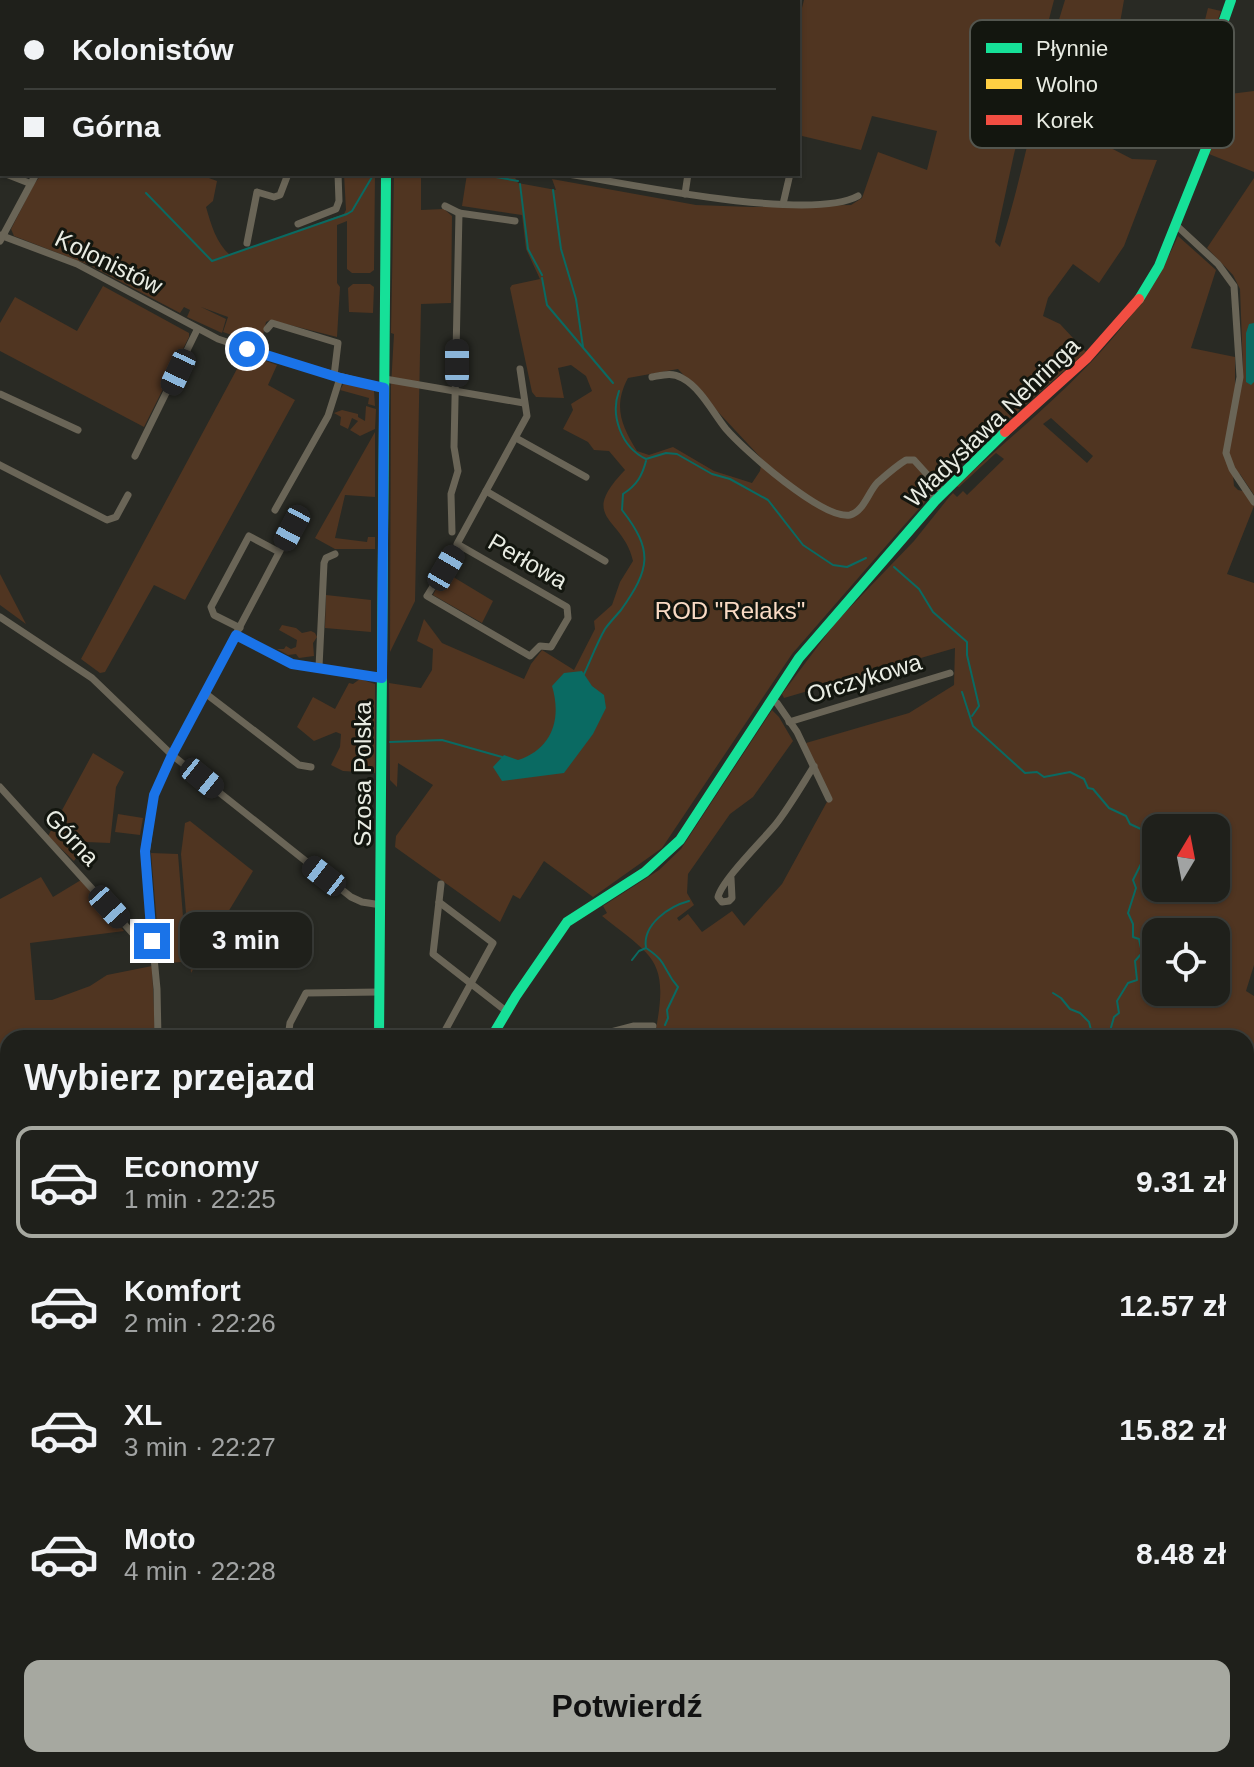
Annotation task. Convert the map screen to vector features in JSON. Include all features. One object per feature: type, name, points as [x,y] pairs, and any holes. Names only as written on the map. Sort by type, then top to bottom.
[{"type":"street","name":"Władysława Nehringa","points":[[1224,20],[1231,0]]},
{"type":"street","name":"Władysława Nehringa","points":[[495,1030],[569,920],[642,874],[676,845],[801,655],[939,496],[1104,340],[1152,281],[1206,148]]},
{"type":"street","points":[[11,176],[29,183]]},
{"type":"street","points":[[1,238],[34,176]]},
{"type":"street","points":[[247,243],[257,192],[274,197],[280,195],[287,176]]},
{"type":"street","points":[[298,224],[336,209],[339,201],[338,176]]},
{"type":"street","name":"Szosa Polska","points":[[379,1030],[386,176]]},
{"type":"street","points":[[581,176],[685,194],[783,204],[858,196]]},
{"type":"street","points":[[685,194],[688,176]]},
{"type":"street","points":[[783,204],[790,176]]},
{"type":"street","points":[[445,206],[459,213],[515,221]]},
{"type":"street","points":[[452,532],[451,494],[458,471],[454,447],[459,213]]},
{"type":"street","points":[[1176,225],[1218,264],[1234,286],[1240,377],[1226,453],[1232,469],[1254,502]]},
{"type":"street","name":"Kolonistów","points":[[1,238],[77,264],[197,330],[276,359],[337,377],[456,390],[524,403]]},
{"type":"street","points":[[267,329],[272,323],[338,343],[337,377],[328,416],[275,510]]},
{"type":"street","points":[[135,456],[197,330]]},
{"type":"street","name":"Perłowa","points":[[459,545],[567,607],[568,618],[551,647],[540,646],[530,656],[427,596],[459,545],[527,416],[520,369]]},
{"type":"street","points":[[652,377],[670,374],[684,379],[741,446],[805,496],[832,512],[842,515],[858,512],[877,484],[902,462],[914,460],[931,479],[939,496]]},
{"type":"street","points":[[0,394],[78,430]]},
{"type":"street","points":[[516,438],[586,477]]},
{"type":"street","points":[[0,465],[107,520],[116,517],[128,495]]},
{"type":"street","points":[[931,479],[929,493],[939,496]]},
{"type":"street","points":[[486,491],[605,561]]},
{"type":"street","points":[[158,1030],[146,871],[146,841],[154,795],[292,528]]},
{"type":"street","points":[[279,552],[249,536],[211,607],[211,613],[292,664],[382,678]]},
{"type":"street","points":[[319,667],[324,563],[326,558],[335,554]]},
{"type":"street","points":[[0,617],[92,678],[172,755],[351,897],[381,905]]},
{"type":"street","name":"Orczykowa","points":[[789,722],[950,673]]},
{"type":"street","points":[[205,693],[299,765],[311,767]]},
{"type":"street","points":[[772,700],[797,732],[829,799]]},
{"type":"street","points":[[731,878],[778,821],[814,766]]},
{"type":"street","name":"Górna","points":[[0,787],[135,936],[152,941]]},
{"type":"street","points":[[441,884],[433,954],[506,1011]]},
{"type":"street","points":[[439,902],[493,943],[445,1030]]},
{"type":"street","points":[[289,1030],[306,993],[380,992]]},
{"type":"street","points":[[619,1030],[653,1026]]},
{"type":"green space","name":"ROD \"Relaks\"","points":[[804,0],[1054,0],[1049,20],[970,20],[970,148],[1016,148],[995,242],[1000,247],[1026,148],[1111,148],[1132,159],[1157,160],[1124,246],[1099,283],[1073,264],[1048,298],[1043,316],[1060,324],[1086,352],[966,456],[792,654],[662,848],[593,897],[544,861],[520,899],[513,895],[500,922],[395,847],[396,836],[433,785],[398,763],[397,787],[390,780],[389,683],[421,688],[432,670],[433,649],[417,641],[424,619],[442,643],[524,679],[542,650],[574,670],[595,629],[594,621],[612,605],[620,582],[633,561],[628,546],[604,509],[611,486],[625,470],[609,451],[594,450],[588,442],[563,429],[573,410],[571,404],[592,391],[586,376],[571,365],[558,368],[564,398],[536,397],[532,392],[510,288],[540,279],[526,249],[522,215],[462,206],[467,176],[514,176],[518,183],[556,190],[552,179],[696,205],[851,205],[862,198],[878,152],[927,170],[937,131],[872,116],[861,150],[800,135],[800,15]],"holes":[[[678,369],[762,459],[760,471],[752,483],[714,471],[673,447],[649,455],[637,451],[627,433],[620,407],[628,378]]]},
{"type":"green space","points":[[1065,0],[1124,0],[1120,20],[1059,20]]},
{"type":"green space","points":[[1208,8],[1221,11],[1218,20],[1205,20]]},
{"type":"green space","points":[[1254,91],[1254,172],[1209,154],[1212,148],[1234,148],[1234,94]]},
{"type":"green space","points":[[40,176],[203,176],[217,181],[213,201],[206,207],[218,239],[230,255],[344,214],[344,176],[375,176],[374,270],[370,273],[352,273],[347,269],[347,221],[337,225],[337,283],[340,287],[337,337],[270,320],[266,322],[261,345],[223,332],[228,317],[201,307],[226,319],[222,333],[187,317],[190,310],[184,307],[180,313],[89,265],[14,236],[11,229]]},
{"type":"green space","points":[[394,176],[421,176],[421,210],[444,209],[452,216],[451,303],[421,304],[415,601],[390,652],[394,334],[391,333]]},
{"type":"green space","points":[[1254,178],[1254,495],[1240,474],[1233,475],[1234,486],[1243,491],[1254,506],[1227,574],[1254,583],[1254,965],[1246,991],[1254,996],[1254,1030],[638,1030],[656,1029],[660,1006],[658,973],[645,951],[602,916],[607,913],[603,906],[659,870],[681,849],[772,710],[793,741],[753,797],[730,814],[688,874],[687,893],[694,905],[677,918],[679,921],[688,914],[702,932],[732,911],[744,926],[782,884],[828,800],[806,743],[909,713],[954,685],[955,648],[784,698],[782,694],[836,622],[914,541],[953,493],[957,497],[963,491],[967,495],[1004,459],[996,453],[959,487],[956,486],[1051,402],[1110,341],[1159,274],[1178,236],[1216,270],[1191,348],[1235,357],[1235,386],[1243,369],[1240,289],[1233,275],[1207,248]],"holes":[[[1051,418],[1093,456],[1087,463],[1043,424]]]},
{"type":"green space","points":[[353,284],[370,284],[374,287],[373,313],[349,312],[348,288]]},
{"type":"green space","points":[[103,286],[189,333],[144,427],[0,351],[0,323],[15,297],[77,331]]},
{"type":"green space","points":[[245,354],[277,365],[268,385],[295,400],[185,600],[154,585],[105,672],[100,673],[81,659]]},
{"type":"green space","points":[[344,383],[374,391],[375,406],[368,404],[369,398],[340,390]]},
{"type":"green space","points":[[366,406],[376,409],[375,429],[360,436],[350,430],[358,421],[352,418],[348,429],[340,425],[341,417],[334,413],[342,410],[358,414],[365,421]]},
{"type":"green space","points":[[375,432],[375,497],[345,495],[335,538],[367,542],[368,537],[375,537],[375,549],[335,549],[315,538]]},
{"type":"green space","points":[[445,572],[493,601],[482,623],[433,595]]},
{"type":"green space","points":[[0,574],[26,624],[0,605]]},
{"type":"green space","points":[[326,595],[371,600],[371,632],[325,628]]},
{"type":"green space","points":[[282,625],[296,628],[302,633],[315,633],[314,656],[299,658],[296,654],[288,655],[277,649],[296,647],[297,640],[279,630]]},
{"type":"green space","points":[[360,679],[375,684],[375,773],[343,771],[331,765],[340,747],[341,734],[336,732],[314,741],[297,727],[313,697],[335,709],[349,683]]},
{"type":"green space","points":[[93,753],[124,772],[116,787],[110,843],[86,842],[74,861],[48,836]]},
{"type":"green space","points":[[118,814],[143,818],[140,835],[115,832]]},
{"type":"green space","points":[[190,821],[253,871],[191,973],[181,854],[185,823]]},
{"type":"green space","points":[[151,853],[178,854],[186,954],[182,962],[164,963],[160,959]]},
{"type":"green space","points":[[41,877],[53,897],[81,880],[124,931],[30,943],[35,1000],[52,1000],[90,986],[107,975],[152,966],[155,1030],[0,1030],[0,899]]},
{"type":"water","points":[[1254,323],[1254,382],[1251,385],[1246,382],[1246,333],[1249,324]]},
{"type":"water","points":[[582,671],[592,686],[604,695],[606,708],[593,734],[564,773],[502,781],[493,767],[504,755],[518,760],[539,748],[552,731],[555,721],[552,686],[564,673]]},
{"type":"waterway","points":[[490,176],[518,181]]},
{"type":"waterway","points":[[146,193],[212,261],[347,214],[352,211],[372,177]]},
{"type":"waterway","points":[[520,184],[528,249],[542,275]]},
{"type":"waterway","points":[[553,190],[561,249],[576,299],[583,347]]},
{"type":"waterway","points":[[542,278],[547,305],[613,383]]},
{"type":"waterway","points":[[619,391],[617,420],[624,439],[637,454],[646,459],[666,453],[677,454],[768,500],[803,545],[833,565],[847,567],[866,558]]},
{"type":"waterway","points":[[584,674],[605,629],[631,596],[642,571],[643,549],[622,510],[623,494],[638,480],[646,461]]},
{"type":"waterway","points":[[894,567],[919,589],[933,612],[967,642],[979,706],[972,716]]},
{"type":"waterway","points":[[962,692],[973,726],[1025,773],[1037,772],[1044,777],[1070,772],[1084,779],[1088,788],[1093,789],[1109,808],[1126,816],[1130,824],[1143,830],[1142,862],[1133,880],[1136,888],[1128,913],[1133,924],[1133,937],[1139,939],[1142,953],[1135,961],[1137,980],[1128,983],[1117,1001],[1119,1013],[1114,1017],[1110,1030]]},
{"type":"waterway","points":[[390,742],[442,740],[502,757]]},
{"type":"waterway","points":[[646,948],[648,931],[659,917],[689,901]]},
{"type":"waterway","points":[[632,960],[646,948],[662,962],[678,987],[667,1010],[665,1025]]},
{"type":"waterway","points":[[1053,993],[1070,1009],[1080,1013],[1089,1022],[1091,1030]]},
{"type":"traffic: fast","points":[[1224,20],[1231,0]]},
{"type":"traffic: fast","points":[[1139,299],[1159,266],[1206,148]]},
{"type":"traffic: fast","points":[[379,1030],[386,176]]},
{"type":"traffic: fast","points":[[496,1030],[567,922],[645,872],[680,840],[799,658],[935,501],[1005,432]]},
{"type":"traffic: jam","points":[[1005,432],[1087,358],[1139,299]]},
{"type":"route","points":[[152,941],[145,851],[154,795],[236,635],[292,664],[382,678],[384,388],[340,378],[247,349]]}]
